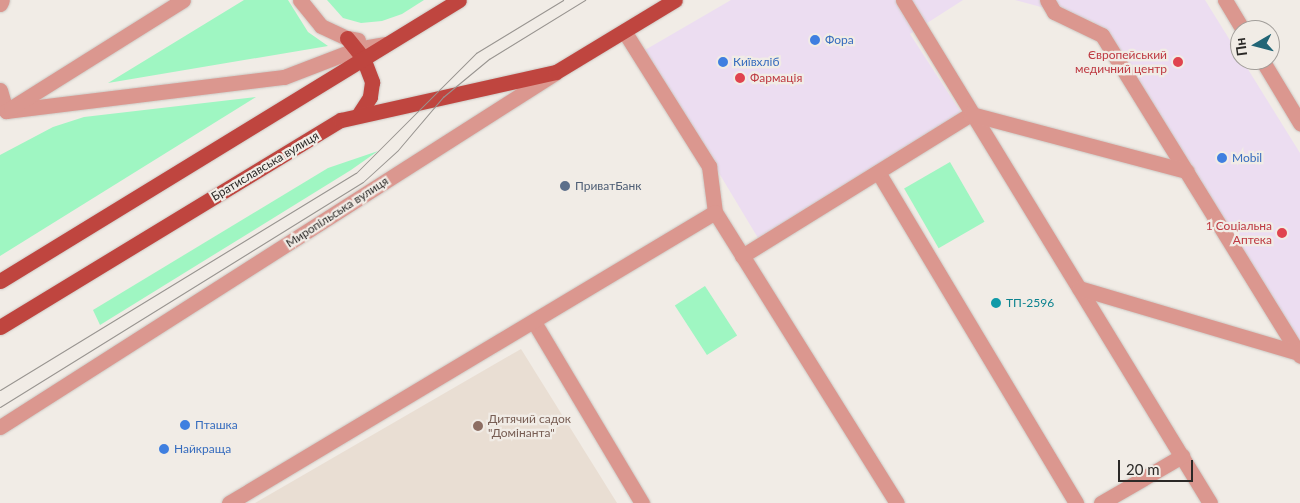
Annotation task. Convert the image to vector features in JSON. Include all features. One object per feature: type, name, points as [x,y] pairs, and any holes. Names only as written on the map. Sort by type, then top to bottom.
[{"type":"main road","points":[[0,281],[356,48],[386,44],[459,0]]},
{"type":"main road","name":"Миропільська вулиця","points":[[556,72],[675,0]]},
{"type":"main road","points":[[356,48],[372,82],[370,97],[359,114]]},
{"type":"main road","name":"Братиславська вулиця","points":[[0,327],[341,120],[359,114],[556,72]]},
{"type":"street","points":[[0,4],[2,0]]},
{"type":"street","points":[[3,112],[183,0]]},
{"type":"street","points":[[300,0],[322,26],[356,48]]},
{"type":"street","points":[[902,0],[1210,503]]},
{"type":"street","points":[[1047,0],[1054,12],[1102,35],[1299,354]]},
{"type":"street","points":[[1225,0],[1237,20]]},
{"type":"street","points":[[624,31],[709,166],[715,212],[897,503]]},
{"type":"street","points":[[3,112],[284,77],[356,48],[386,44]]},
{"type":"street","points":[[1268,70],[1300,122]]},
{"type":"street","name":"Миропільська вулиця","points":[[0,427],[556,72]]},
{"type":"street","points":[[0,90],[3,112]]},
{"type":"street","points":[[742,256],[971,114],[1187,171]]},
{"type":"street","points":[[878,172],[1076,503]]},
{"type":"street","points":[[229,503],[715,212]]},
{"type":"street","points":[[1078,288],[1299,354]]},
{"type":"street","points":[[534,322],[642,503]]},
{"type":"street","points":[[1101,503],[1182,456]]},
{"type":"shaded area","points":[[731,0],[963,0],[910,34],[962,114],[758,238],[645,50]]},
{"type":"shaded area","points":[[1015,0],[1205,0],[1230,40],[1230,70],[1248,70],[1300,153],[1300,352],[1093,21]]},
{"type":"shaded area","name":"Дитячий садок \"Домінанта\"","points":[[521,349],[617,503],[255,503]]},
{"type":"green space","points":[[244,0],[288,0],[308,32],[328,46],[108,83]]},
{"type":"green space","points":[[327,0],[424,0],[402,14],[382,21],[361,23],[343,18]]},
{"type":"green space","points":[[256,97],[0,256],[0,155],[53,127],[84,117]]},
{"type":"green space","points":[[378,151],[351,170],[100,325],[93,310],[328,168]]},
{"type":"green space","points":[[950,162],[984,222],[939,248],[904,188]]},
{"type":"green space","points":[[705,286],[737,335],[707,355],[675,306]]},
{"type":"tram line","points":[[0,390],[356,173],[476,53],[563,0]]},
{"type":"tram line","points":[[0,407],[363,182],[398,150],[443,97],[489,59],[585,0]]},
{"type":"place","name":"Фора","points":[[815,40]]},
{"type":"place","name":"Київхліб","points":[[723,62]]},
{"type":"place","name":"Європейський медичний центр","points":[[1178,62]]},
{"type":"place","name":"Фармація","points":[[740,78]]},
{"type":"place","name":"Mobil","points":[[1222,158]]},
{"type":"place","name":"ПриватБанк","points":[[565,186]]},
{"type":"place","name":"1 Соціальна Аптека","points":[[1282,233]]},
{"type":"place","name":"ТП-2596","points":[[996,303]]},
{"type":"place","name":"Пташка","points":[[185,425]]},
{"type":"place","name":"Дитячий садок \"Домінанта\"","points":[[478,426]]},
{"type":"place","name":"Найкраща","points":[[164,449]]}]
